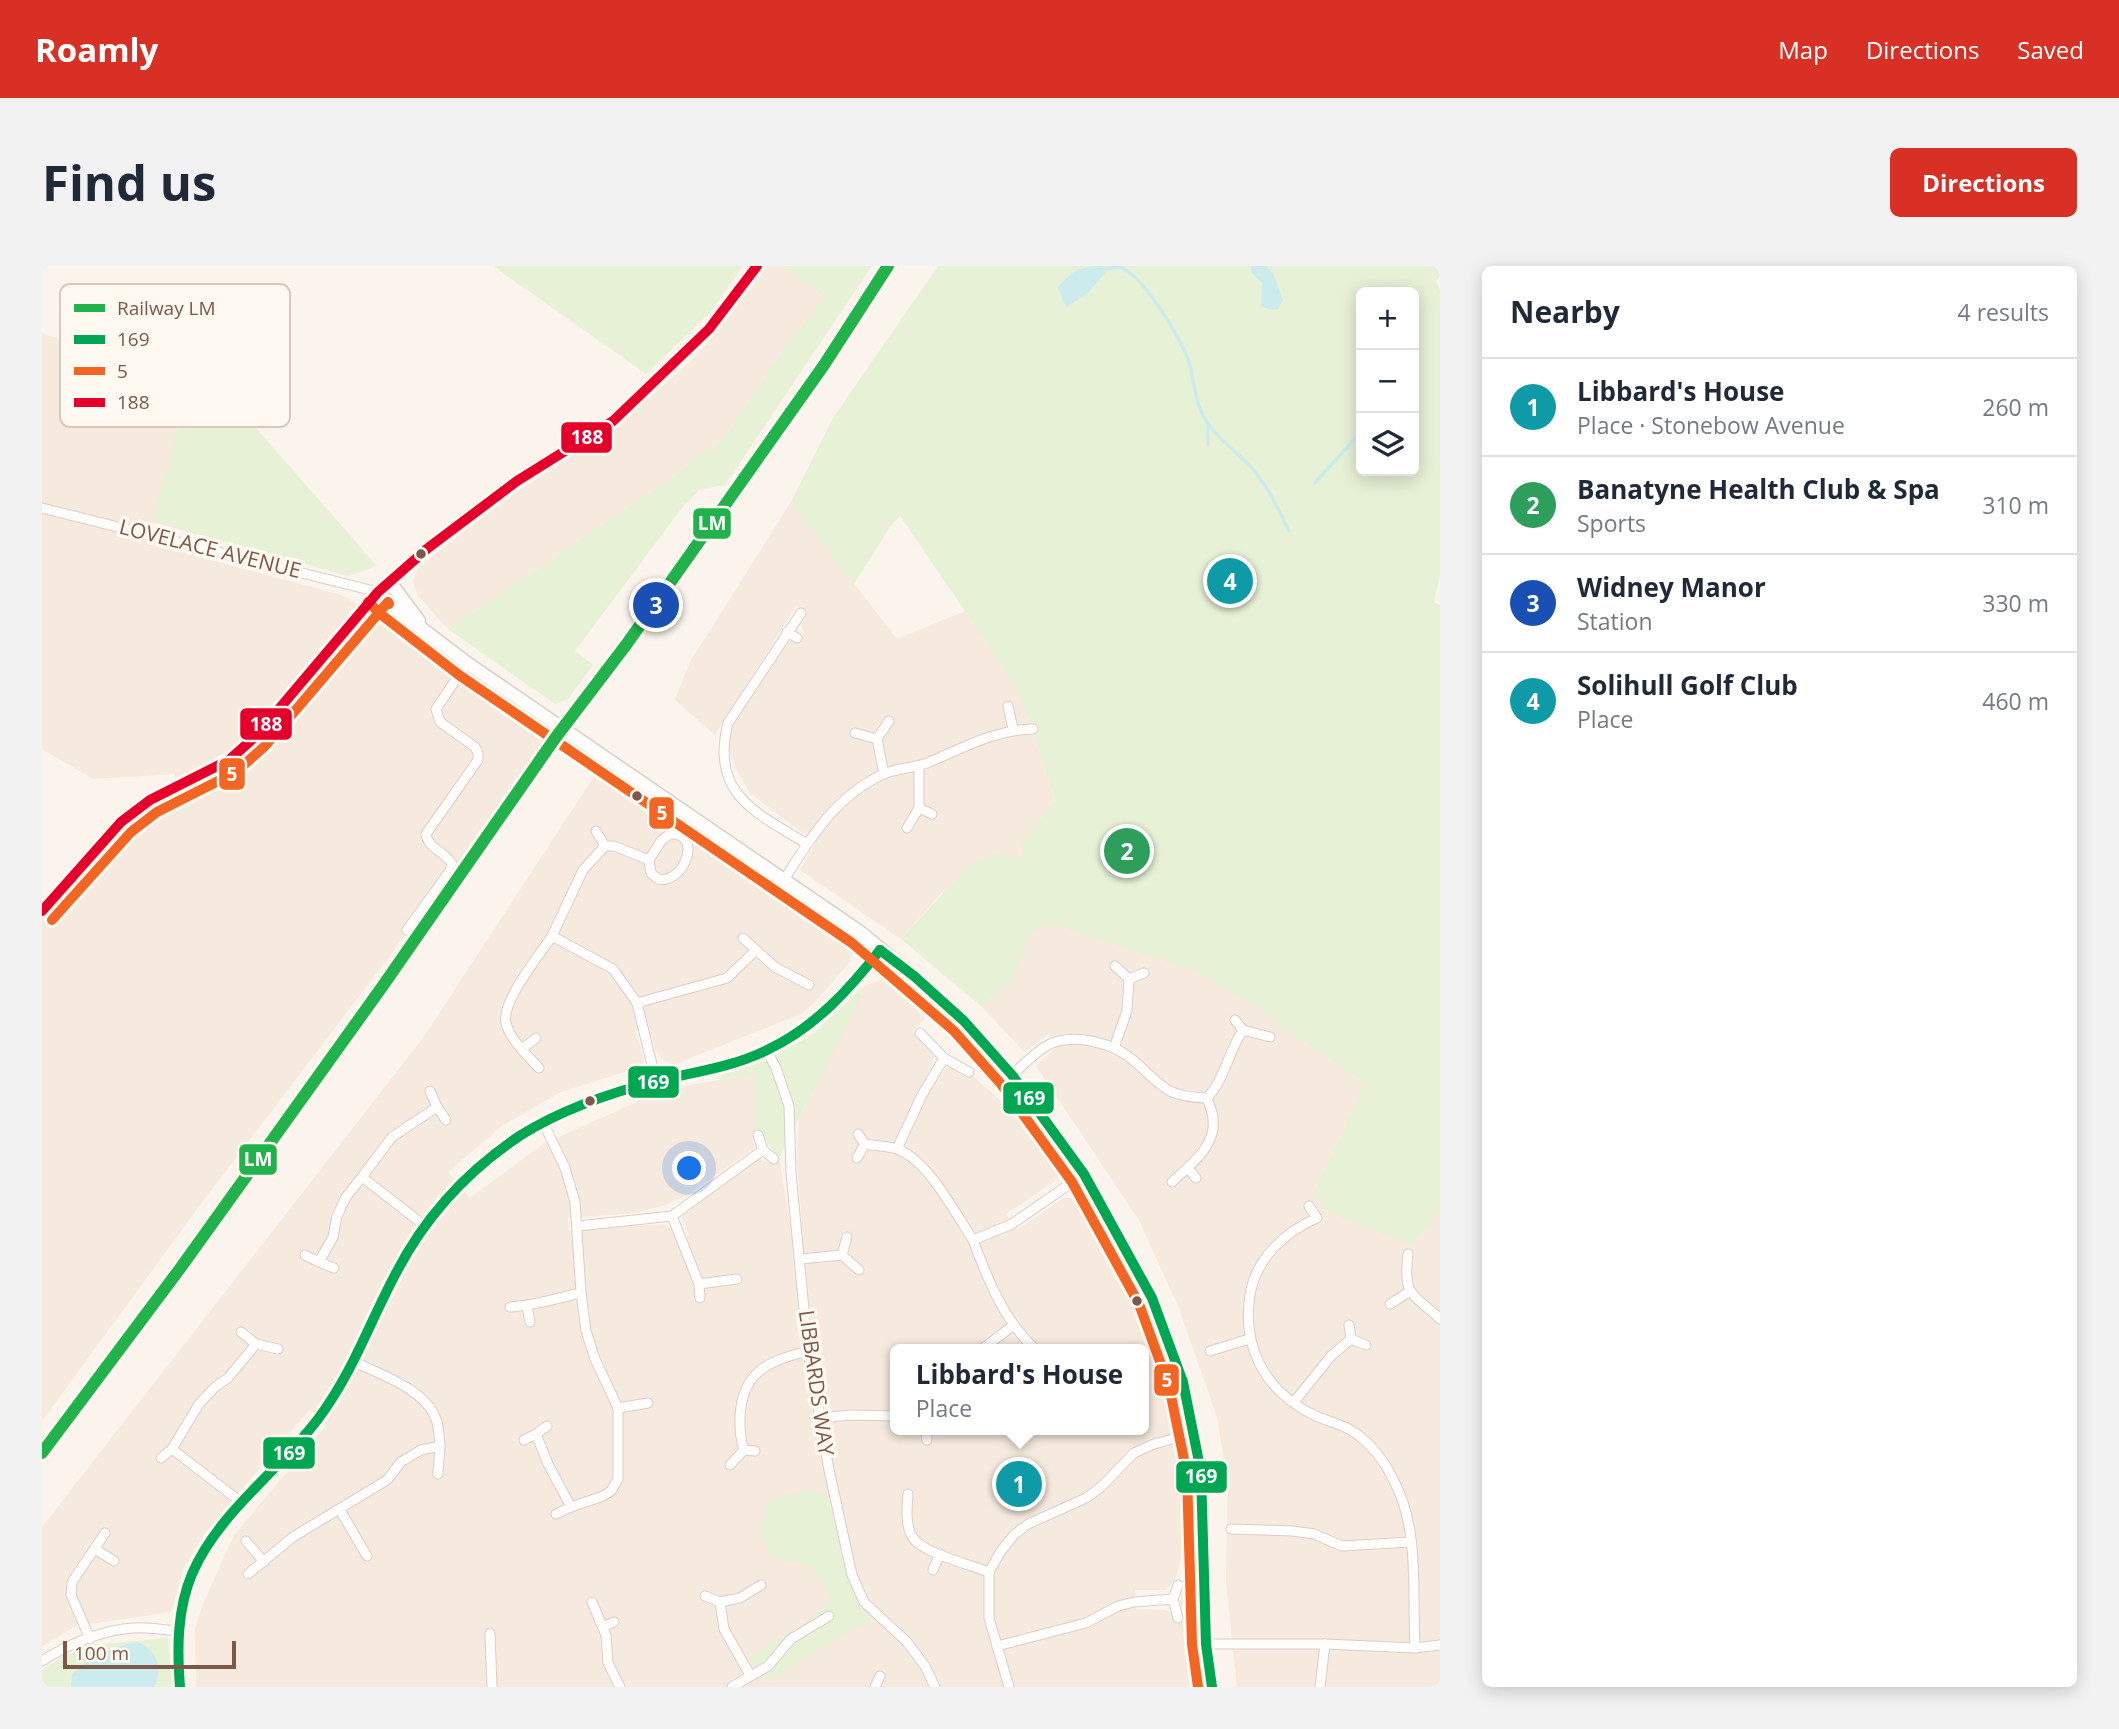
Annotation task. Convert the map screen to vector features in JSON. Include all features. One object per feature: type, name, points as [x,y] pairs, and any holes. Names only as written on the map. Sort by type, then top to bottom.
[{"type":"street","points":[[42,911],[132,811],[229,760],[256,736],[366,605],[428,548],[517,481],[613,421],[709,329],[757,266]]},
{"type":"street","name":"LOVELACE AVENUE","points":[[42,508],[378,592]]},
{"type":"street","points":[[390,582],[425,629]]},
{"type":"street","points":[[378,592],[467,663],[860,932],[964,1021],[1012,1075],[1084,1174],[1152,1298],[1183,1381],[1195,1433],[1203,1492],[1206,1644],[1212,1687]]},
{"type":"street","points":[[366,605],[391,605]]},
{"type":"street","points":[[801,613],[728,723],[723,740],[723,760],[733,788],[742,800],[807,844]]},
{"type":"street","points":[[787,632],[797,638]]},
{"type":"street","points":[[407,930],[450,871],[452,864],[449,858],[430,845],[426,834],[478,760],[475,747],[440,722],[436,716],[439,703],[467,663]]},
{"type":"street","points":[[1008,706],[1013,729]]},
{"type":"street","points":[[884,774],[877,738],[889,721]]},
{"type":"street","points":[[784,880],[807,844],[841,801],[857,788],[884,774],[919,766],[982,738],[1013,729],[1033,729]]},
{"type":"street","points":[[855,733],[877,738]]},
{"type":"street","points":[[907,828],[919,808],[919,766]]},
{"type":"street","points":[[919,808],[932,814]]},
{"type":"street","points":[[596,831],[605,846]]},
{"type":"street","points":[[675,834],[685,838],[688,858],[674,877],[668,880],[658,879],[651,873],[649,860],[666,836],[675,834]]},
{"type":"street","points":[[538,1068],[522,1049],[506,1022],[509,1002],[552,936],[583,870],[605,846],[614,846],[649,860]]},
{"type":"street","points":[[552,936],[613,969],[637,1003],[656,1081]]},
{"type":"street","points":[[743,938],[775,967],[809,985]]},
{"type":"street","points":[[637,1003],[727,978],[756,950]]},
{"type":"street","points":[[180,1687],[178,1631],[187,1592],[199,1561],[242,1503],[317,1421],[355,1362],[403,1260],[439,1206],[498,1150],[542,1122],[577,1105],[656,1081],[722,1067],[767,1051],[820,1016],[860,977],[880,950]]},
{"type":"street","points":[[1115,966],[1129,979]]},
{"type":"street","points":[[1129,979],[1144,973]]},
{"type":"street","points":[[785,985],[789,975]]},
{"type":"street","points":[[1114,1048],[1127,1011],[1129,979]]},
{"type":"street","points":[[1235,1020],[1243,1030],[1269,1037]]},
{"type":"street","points":[[1207,1098],[1216,1088],[1234,1044],[1243,1030]]},
{"type":"street","points":[[920,1033],[944,1058],[970,1072]]},
{"type":"street","points":[[522,1049],[536,1038]]},
{"type":"street","points":[[1012,1075],[1051,1044],[1074,1040],[1094,1042],[1114,1048],[1131,1058],[1157,1084],[1174,1094],[1207,1098]]},
{"type":"street","name":"LIBBARDS WAY","points":[[767,1051],[789,1106],[792,1172],[808,1351],[829,1470],[857,1590],[870,1609],[894,1629],[925,1665],[934,1687]]},
{"type":"street","points":[[897,1149],[922,1095],[944,1058]]},
{"type":"street","points":[[430,1091],[446,1120]]},
{"type":"street","points":[[1172,1182],[1188,1168],[1210,1141],[1214,1121],[1207,1098]]},
{"type":"street","points":[[319,1262],[333,1237],[337,1216],[346,1197],[392,1137],[437,1107]]},
{"type":"street","points":[[542,1122],[565,1168],[575,1202],[586,1331],[595,1359],[618,1408],[618,1479],[611,1491],[556,1514]]},
{"type":"street","points":[[858,1134],[864,1144]]},
{"type":"street","points":[[758,1135],[764,1150],[774,1159]]},
{"type":"street","points":[[864,1144],[897,1149],[925,1171],[973,1240],[998,1303],[1031,1344]]},
{"type":"street","points":[[857,1158],[864,1144]]},
{"type":"street","points":[[578,1226],[671,1216],[764,1150]]},
{"type":"street","points":[[1188,1168],[1196,1178]]},
{"type":"street","points":[[973,1240],[1012,1224],[1084,1174]]},
{"type":"street","points":[[362,1177],[425,1226]]},
{"type":"street","points":[[1309,1206],[1324,1228]]},
{"type":"street","points":[[671,1216],[699,1284],[700,1298]]},
{"type":"street","points":[[1317,1218],[1284,1238],[1269,1252],[1260,1267],[1251,1287],[1248,1309],[1249,1339],[1256,1358],[1270,1381],[1309,1413],[1353,1431],[1377,1454],[1395,1481],[1405,1508],[1411,1542],[1415,1648]]},
{"type":"street","points":[[842,1255],[847,1237]]},
{"type":"street","points":[[1408,1254],[1405,1274],[1409,1292],[1440,1319]]},
{"type":"street","points":[[305,1255],[334,1268]]},
{"type":"street","points":[[801,1259],[842,1255],[859,1270]]},
{"type":"street","points":[[699,1284],[737,1279]]},
{"type":"street","points":[[1390,1304],[1409,1292]]},
{"type":"street","points":[[510,1307],[527,1307],[549,1299],[581,1293]]},
{"type":"street","points":[[527,1307],[530,1322]]},
{"type":"street","points":[[989,1344],[1014,1325]]},
{"type":"street","points":[[1349,1325],[1351,1339]]},
{"type":"street","points":[[241,1332],[256,1344],[278,1349]]},
{"type":"street","points":[[1210,1351],[1249,1339]]},
{"type":"street","points":[[1294,1402],[1331,1356],[1351,1339]]},
{"type":"street","points":[[1351,1339],[1366,1345]]},
{"type":"street","points":[[161,1458],[172,1449],[199,1404],[228,1378],[256,1344]]},
{"type":"street","points":[[744,1450],[740,1430],[741,1406],[749,1382],[765,1367],[780,1359],[808,1351]]},
{"type":"street","points":[[355,1362],[406,1388],[424,1401],[436,1420],[440,1446],[438,1474]]},
{"type":"street","points":[[618,1408],[648,1403]]},
{"type":"street","points":[[821,1419],[850,1415],[890,1416]]},
{"type":"street","points":[[524,1440],[547,1426]]},
{"type":"street","points":[[1009,1687],[989,1618],[989,1572],[1007,1543],[1028,1524],[1086,1498],[1101,1487],[1134,1453],[1154,1444],[1195,1433]]},
{"type":"street","points":[[536,1434],[548,1464],[571,1507]]},
{"type":"street","points":[[248,1574],[293,1536],[387,1480],[401,1462],[421,1450],[440,1446]]},
{"type":"street","points":[[172,1449],[242,1503]]},
{"type":"street","points":[[744,1450],[755,1451]]},
{"type":"street","points":[[730,1465],[744,1450]]},
{"type":"street","points":[[908,1494],[906,1513],[911,1536],[924,1547],[989,1572]]},
{"type":"street","points":[[340,1510],[367,1556]]},
{"type":"street","points":[[1231,1530],[1314,1534],[1342,1546],[1411,1542]]},
{"type":"street","points":[[90,1639],[71,1595],[72,1582],[106,1533]]},
{"type":"street","points":[[246,1541],[264,1562]]},
{"type":"street","points":[[95,1549],[114,1561]]},
{"type":"street","points":[[933,1570],[940,1554]]},
{"type":"street","points":[[705,1596],[720,1602],[740,1598],[761,1585]]},
{"type":"street","points":[[1178,1585],[1173,1599],[1178,1618]]},
{"type":"street","points":[[997,1646],[1086,1623],[1126,1604],[1173,1599]]},
{"type":"street","points":[[592,1602],[603,1627],[608,1663],[620,1687]]},
{"type":"street","points":[[720,1602],[723,1629],[750,1675]]},
{"type":"street","points":[[732,1687],[768,1666],[791,1639],[829,1616]]},
{"type":"street","points":[[603,1627],[614,1622]]},
{"type":"street","points":[[42,1661],[58,1651],[114,1630],[137,1628],[178,1631]]},
{"type":"street","points":[[490,1633],[492,1687]]},
{"type":"street","points":[[1206,1644],[1325,1643],[1415,1648],[1440,1646]]},
{"type":"street","points":[[1320,1687],[1325,1643]]},
{"type":"street","points":[[875,1687],[880,1676]]},
{"type":"shaded area","points":[[768,266],[783,266],[825,298],[791,338],[719,443],[448,629],[418,596],[413,581],[417,570],[521,489],[615,428],[691,361],[716,334]]},
{"type":"shaded area","points":[[42,334],[60,339],[60,427],[178,427],[148,543],[341,595],[381,618],[546,740],[392,953],[200,1205],[42,1421],[42,919],[135,817],[177,802],[175,774],[93,779],[42,749]]},
{"type":"shaded area","points":[[791,502],[897,639],[965,611],[1014,683],[1033,729],[1055,803],[1206,965],[1289,1032],[1365,1084],[1312,1196],[1413,1245],[1440,1209],[1440,1687],[1237,1687],[1226,1581],[1228,1485],[1217,1417],[1178,1306],[1139,1220],[1036,1066],[1057,1047],[1049,1034],[1024,1052],[982,1007],[1012,980],[942,892],[901,939],[800,870],[816,843],[751,794],[735,768],[728,747],[732,727],[786,644],[791,640],[798,643],[804,632],[800,623],[806,613],[796,606],[715,735],[675,700],[690,662]]},
{"type":"shaded area","points":[[599,769],[785,895],[853,953],[848,964],[801,1014],[673,1065],[664,1061],[656,1052],[649,1027],[636,1030],[644,1062],[640,1067],[561,1092],[503,1125],[448,1172],[470,1198],[543,1144],[664,1090],[756,1073],[758,1130],[753,1135],[754,1148],[687,1195],[665,1205],[635,1213],[568,1218],[569,1231],[663,1224],[670,1228],[676,1241],[689,1235],[682,1218],[684,1213],[760,1159],[772,1164],[779,1158],[793,1240],[803,1239],[797,1158],[799,1119],[864,986],[888,978],[910,993],[925,1019],[912,1031],[934,1057],[925,1081],[933,1086],[949,1065],[974,1077],[1025,1122],[1062,1172],[1055,1181],[1006,1214],[1017,1230],[1064,1198],[1072,1198],[1139,1315],[1176,1421],[1191,1505],[1188,1535],[1175,1580],[1166,1590],[1135,1590],[1136,1609],[1166,1610],[1175,1617],[1196,1660],[1198,1687],[196,1687],[195,1629],[203,1604],[234,1535],[327,1425],[309,1410],[204,1534],[183,1570],[171,1612],[76,1626],[42,1646],[42,1527],[423,1038]]},
{"type":"green space","points":[[493,266],[743,266],[709,314],[646,374]]},
{"type":"green space","points":[[783,266],[872,266],[725,485],[699,490],[681,509],[575,651],[593,665],[568,699],[555,704],[448,629],[719,443],[791,338],[825,298]]},
{"type":"green space","points":[[938,266],[1440,266],[1440,276],[1436,281],[1440,290],[1440,576],[1434,602],[1440,605],[1440,1209],[1413,1245],[1333,1214],[1312,1196],[1365,1084],[1258,1008],[1196,971],[1056,925],[1031,932],[1012,980],[982,1007],[901,939],[968,866],[994,854],[1019,858],[1024,850],[1020,844],[1055,802],[1033,729],[1014,683],[900,516],[890,527],[854,584],[791,502],[833,418]]},
{"type":"green space","points":[[178,427],[255,427],[377,566],[348,576],[153,522]]},
{"type":"green space","points":[[864,986],[779,1158],[756,1127],[756,1073],[719,1081],[722,1075],[778,1054],[813,1034]]},
{"type":"green space","points":[[810,1489],[825,1495],[831,1503],[849,1582],[855,1597],[872,1622],[848,1632],[764,1684],[750,1657],[812,1618],[831,1599],[815,1572],[798,1561],[784,1562],[769,1551],[759,1532],[769,1503],[783,1496]]},
{"type":"green space","points":[[1198,1513],[1209,1687],[1198,1687],[1196,1660],[1177,1622],[1186,1615],[1180,1602]]},
{"type":"green space","points":[[168,1638],[172,1687],[42,1687],[42,1670],[62,1657],[91,1645]]},
{"type":"water","points":[[1103,266],[1107,271],[1089,292],[1067,307],[1058,287],[1078,270]]},
{"type":"water","points":[[1251,266],[1266,266],[1273,273],[1283,300],[1278,309],[1271,310],[1261,306],[1262,283],[1251,272]]},
{"type":"water","points":[[137,1642],[150,1649],[157,1660],[158,1673],[154,1687],[71,1687],[72,1674],[94,1657]]},
{"type":"waterway","points":[[1107,269],[1120,267],[1131,274],[1160,309],[1188,359],[1197,401],[1204,417],[1260,478],[1289,531]]},
{"type":"waterway","points":[[1208,426],[1208,444]]},
{"type":"waterway","points":[[1315,483],[1356,438]]},
{"type":"rail line","name":"LM","points":[[42,1453],[179,1270],[382,987],[556,737],[626,645],[824,365],[888,266]]},
{"type":"transit line","name":"188","points":[[42,911],[121,822],[150,800],[229,760],[256,736],[378,592],[428,548],[517,481],[613,421],[709,329],[757,266]]},
{"type":"transit line","name":"5","points":[[368,602],[459,675],[852,943],[954,1031],[1001,1084],[1072,1182],[1139,1304],[1169,1386],[1187,1474],[1192,1644],[1198,1687]]},
{"type":"transit line","name":"5","points":[[52,920],[131,832],[157,812],[236,772],[265,746],[388,602],[389,604]]},
{"type":"transit line","name":"169","points":[[880,950],[964,1021],[1012,1075],[1084,1174],[1152,1298],[1183,1382],[1201,1472],[1206,1644],[1212,1687]]},
{"type":"transit line","name":"169","points":[[180,1687],[179,1644],[183,1602],[203,1552],[233,1512],[302,1438],[330,1402],[419,1234],[465,1180],[521,1135],[553,1117],[621,1091],[741,1061],[784,1041],[830,1007],[880,950]]},
{"type":"place","name":"Solihull Golf Club","points":[[1230,581]]},
{"type":"place","name":"Widney Manor","points":[[656,605]]},
{"type":"place","name":"Banatyne Health Club & Spa","points":[[1127,851]]},
{"type":"place","name":"Libbard's House","points":[[1019,1484]]}]
